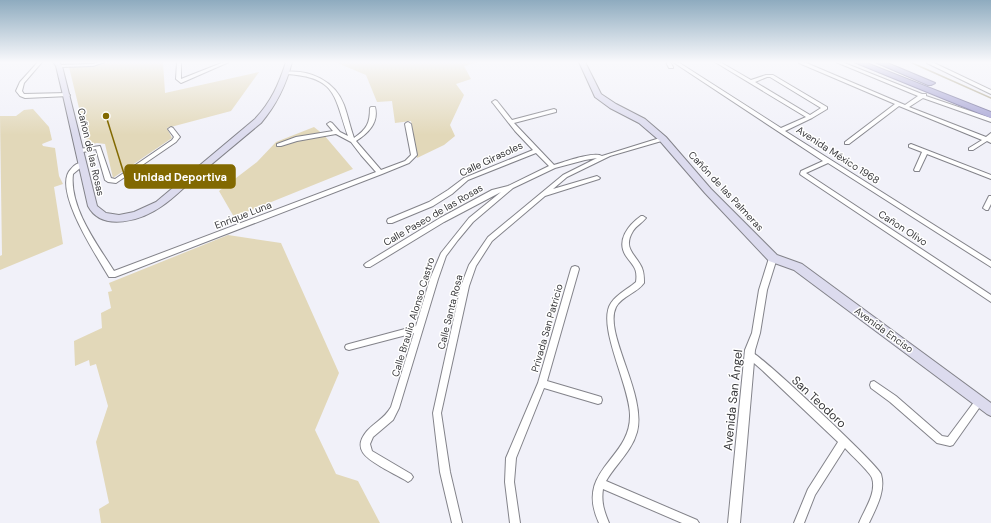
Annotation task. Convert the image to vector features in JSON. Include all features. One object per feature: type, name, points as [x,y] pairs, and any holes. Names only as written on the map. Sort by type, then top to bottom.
[{"type":"highway","points":[[919,86],[991,115]]},
{"type":"highway","points":[[940,86],[991,107]]},
{"type":"main road","name":"Cañon de las Rosas","points":[[64,86],[92,203],[96,211],[105,217],[119,218],[131,217],[147,211],[159,204],[258,121],[274,102],[280,86]]},
{"type":"main road","name":"Cañón de las Palmeras","points":[[594,86],[598,95],[613,106],[642,121],[663,139],[708,191],[773,258]]},
{"type":"main road","name":"Avenida Enciso","points":[[773,258],[798,267],[991,410]]},
{"type":"street","points":[[21,86],[19,91],[20,93],[26,96],[67,95]]},
{"type":"street","points":[[330,86],[343,107],[353,141],[380,173]]},
{"type":"street","name":"Avenida México 1968","points":[[713,86],[991,264]]},
{"type":"street","points":[[759,86],[810,118]]},
{"type":"street","points":[[782,130],[810,118],[825,108],[787,86]]},
{"type":"street","points":[[857,86],[905,107],[990,138]]},
{"type":"street","points":[[898,86],[991,120]]},
{"type":"street","points":[[979,86],[991,92]]},
{"type":"street","points":[[905,107],[931,91]]},
{"type":"street","points":[[495,102],[511,122],[553,167]]},
{"type":"street","points":[[847,143],[898,104]]},
{"type":"street","points":[[353,141],[369,129],[373,116],[373,108]]},
{"type":"street","points":[[511,122],[554,111]]},
{"type":"street","points":[[330,124],[344,138],[353,141]]},
{"type":"street","name":"Enrique Luna","points":[[82,164],[73,169],[70,175],[69,185],[74,206],[91,240],[112,275],[380,173],[412,158],[414,155],[408,124]]},
{"type":"street","points":[[79,151],[98,147],[108,180],[116,181],[174,141],[177,137],[171,129]]},
{"type":"street","points":[[279,146],[296,139],[337,132]]},
{"type":"street","points":[[971,149],[990,138]]},
{"type":"street","name":"Calle Santa Rosa","points":[[457,523],[446,472],[437,413],[465,286],[473,265],[490,239],[564,176],[608,155],[663,139]]},
{"type":"street","points":[[911,146],[991,177]]},
{"type":"street","name":"Calle Girasoles","points":[[390,221],[431,204],[450,192],[466,179],[537,150]]},
{"type":"street","points":[[917,170],[925,152]]},
{"type":"street","name":"Calle Braulio Alonso Castro","points":[[408,477],[370,454],[366,449],[365,442],[370,434],[390,416],[395,408],[434,279],[443,255],[471,220],[511,187],[553,167],[585,158],[608,155]]},
{"type":"street","name":"Cañon Olivo","points":[[828,161],[803,172],[803,174],[991,299]]},
{"type":"street","points":[[543,195],[597,178]]},
{"type":"street","name":"Calle Paseo de las Rosas","points":[[368,265],[442,220],[494,192],[511,187]]},
{"type":"street","points":[[986,208],[991,198]]},
{"type":"street","points":[[604,523],[599,516],[597,500],[600,482],[625,448],[633,430],[634,403],[627,376],[611,332],[610,316],[613,306],[640,283],[640,271],[625,249],[624,244],[635,223],[643,218]]},
{"type":"street","name":"Avenida San Ángel","points":[[734,523],[750,355],[756,333],[763,290],[773,258]]},
{"type":"street","name":"Privada San Patricio","points":[[575,269],[542,383],[598,400]]},
{"type":"street","points":[[348,347],[419,328]]},
{"type":"street","name":"San Teodoro","points":[[750,355],[765,367],[844,441],[871,469],[878,479],[877,489],[864,523]]},
{"type":"street","points":[[515,523],[508,471],[511,458],[542,383]]},
{"type":"street","points":[[874,385],[893,399],[940,440],[946,442],[950,442],[980,401]]},
{"type":"street","points":[[799,523],[811,492],[844,441]]},
{"type":"street","points":[[600,482],[694,523]]},
{"type":"shaded area","points":[[74,86],[165,86],[165,93],[195,86],[249,86],[231,111],[167,128],[172,138],[113,178],[105,144],[97,143],[88,145]]},
{"type":"shaded area","points":[[371,86],[458,86],[464,95],[450,125],[455,136],[444,145],[417,158],[411,121],[395,123],[392,101],[377,102]]},
{"type":"shaded area","points":[[33,109],[49,127],[52,140],[42,144],[43,146],[55,148],[59,176],[63,184],[54,187],[63,244],[0,270],[0,256],[2,255],[0,116],[16,116],[24,110]]},
{"type":"shaded area","points":[[314,127],[324,135],[353,169],[234,217],[219,191],[257,162],[276,142]]},
{"type":"shaded area","points":[[228,235],[281,243],[339,373],[315,430],[336,474],[358,481],[380,523],[101,523],[99,509],[109,503],[96,442],[108,406],[96,364],[90,366],[89,360],[75,366],[74,341],[102,328],[101,313],[111,308],[108,292],[112,291],[109,283]]},
{"type":"waterway","points":[[965,86],[991,98]]},
{"type":"place","name":"Unidad Deportiva","points":[[106,116]]}]
